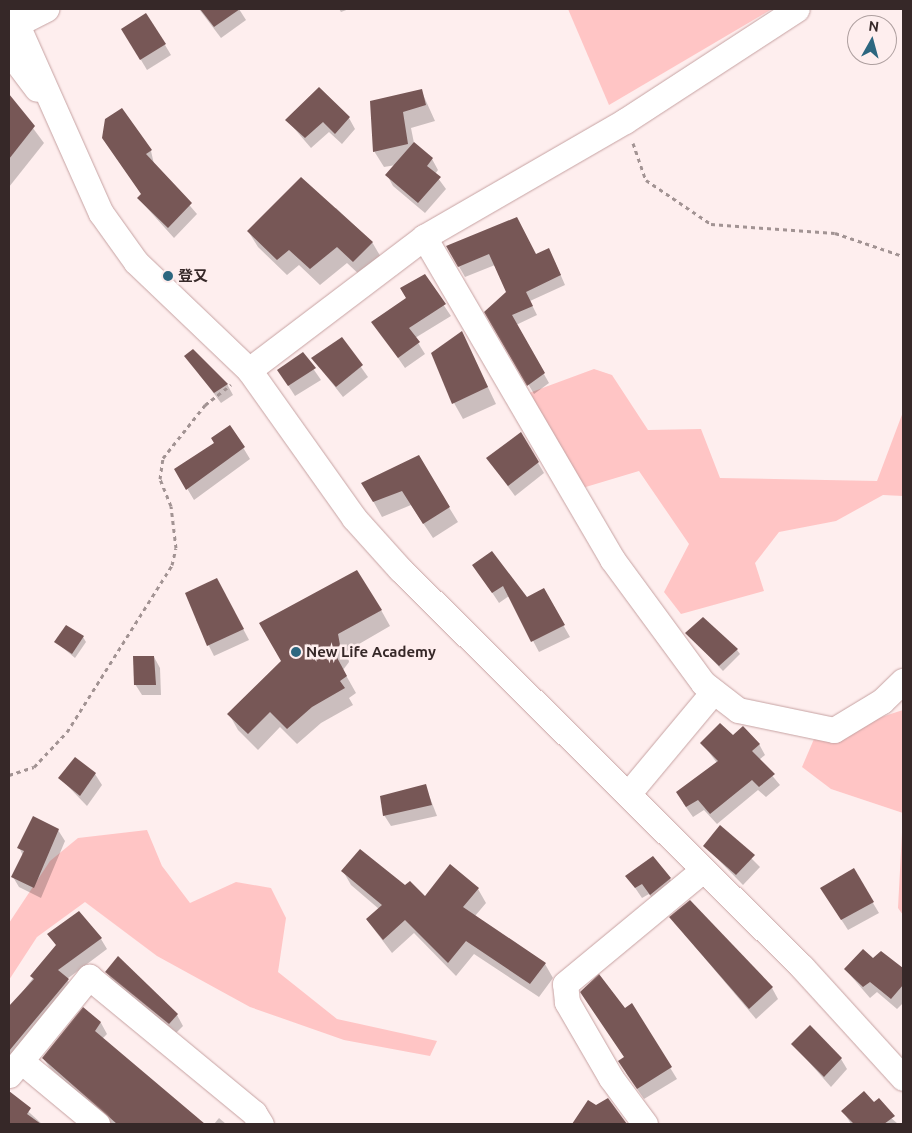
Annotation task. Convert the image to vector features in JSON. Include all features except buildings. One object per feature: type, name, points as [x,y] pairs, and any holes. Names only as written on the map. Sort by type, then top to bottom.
[{"type":"street","points":[[46,9],[12,20],[117,238],[155,281],[250,370],[354,518],[703,870],[903,1078]]},
{"type":"street","points":[[250,370],[424,237],[625,121],[797,9]]},
{"type":"street","points":[[9,52],[60,122]]},
{"type":"street","points":[[424,237],[612,559],[713,692],[738,710],[834,730],[882,701],[903,681]]},
{"type":"street","points":[[628,794],[713,692]]},
{"type":"street","points":[[645,1124],[611,1078],[567,1002],[565,984],[703,870]]},
{"type":"street","points":[[97,1124],[15,1068],[89,977],[254,1113],[261,1124]]},
{"type":"path","points":[[625,121],[646,180],[711,224],[835,232],[903,256]]},
{"type":"path","points":[[9,774],[34,767],[67,732],[172,565],[176,548],[171,506],[160,479],[163,458],[205,405],[250,370]]},
{"type":"shaded area","points":[[568,9],[772,9],[609,105]]},
{"type":"shaded area","points":[[594,369],[612,375],[648,430],[701,429],[720,478],[877,481],[903,412],[903,496],[883,495],[836,521],[779,532],[755,563],[764,591],[681,614],[664,592],[689,544],[639,471],[579,489],[529,393]]},
{"type":"shaded area","points":[[903,710],[903,813],[831,789],[802,767],[814,739]]},
{"type":"shaded area","points":[[903,813],[903,915],[898,908]]},
{"type":"shaded area","points":[[147,830],[162,866],[190,903],[236,882],[271,888],[286,918],[278,972],[337,1019],[437,1041],[430,1056],[344,1040],[250,1007],[157,956],[85,902],[37,937],[9,980],[9,923],[50,861],[78,838]]},
{"type":"place","name":"登又","points":[[168,276]]},
{"type":"place","name":"New Life Academy","points":[[296,652]]}]
